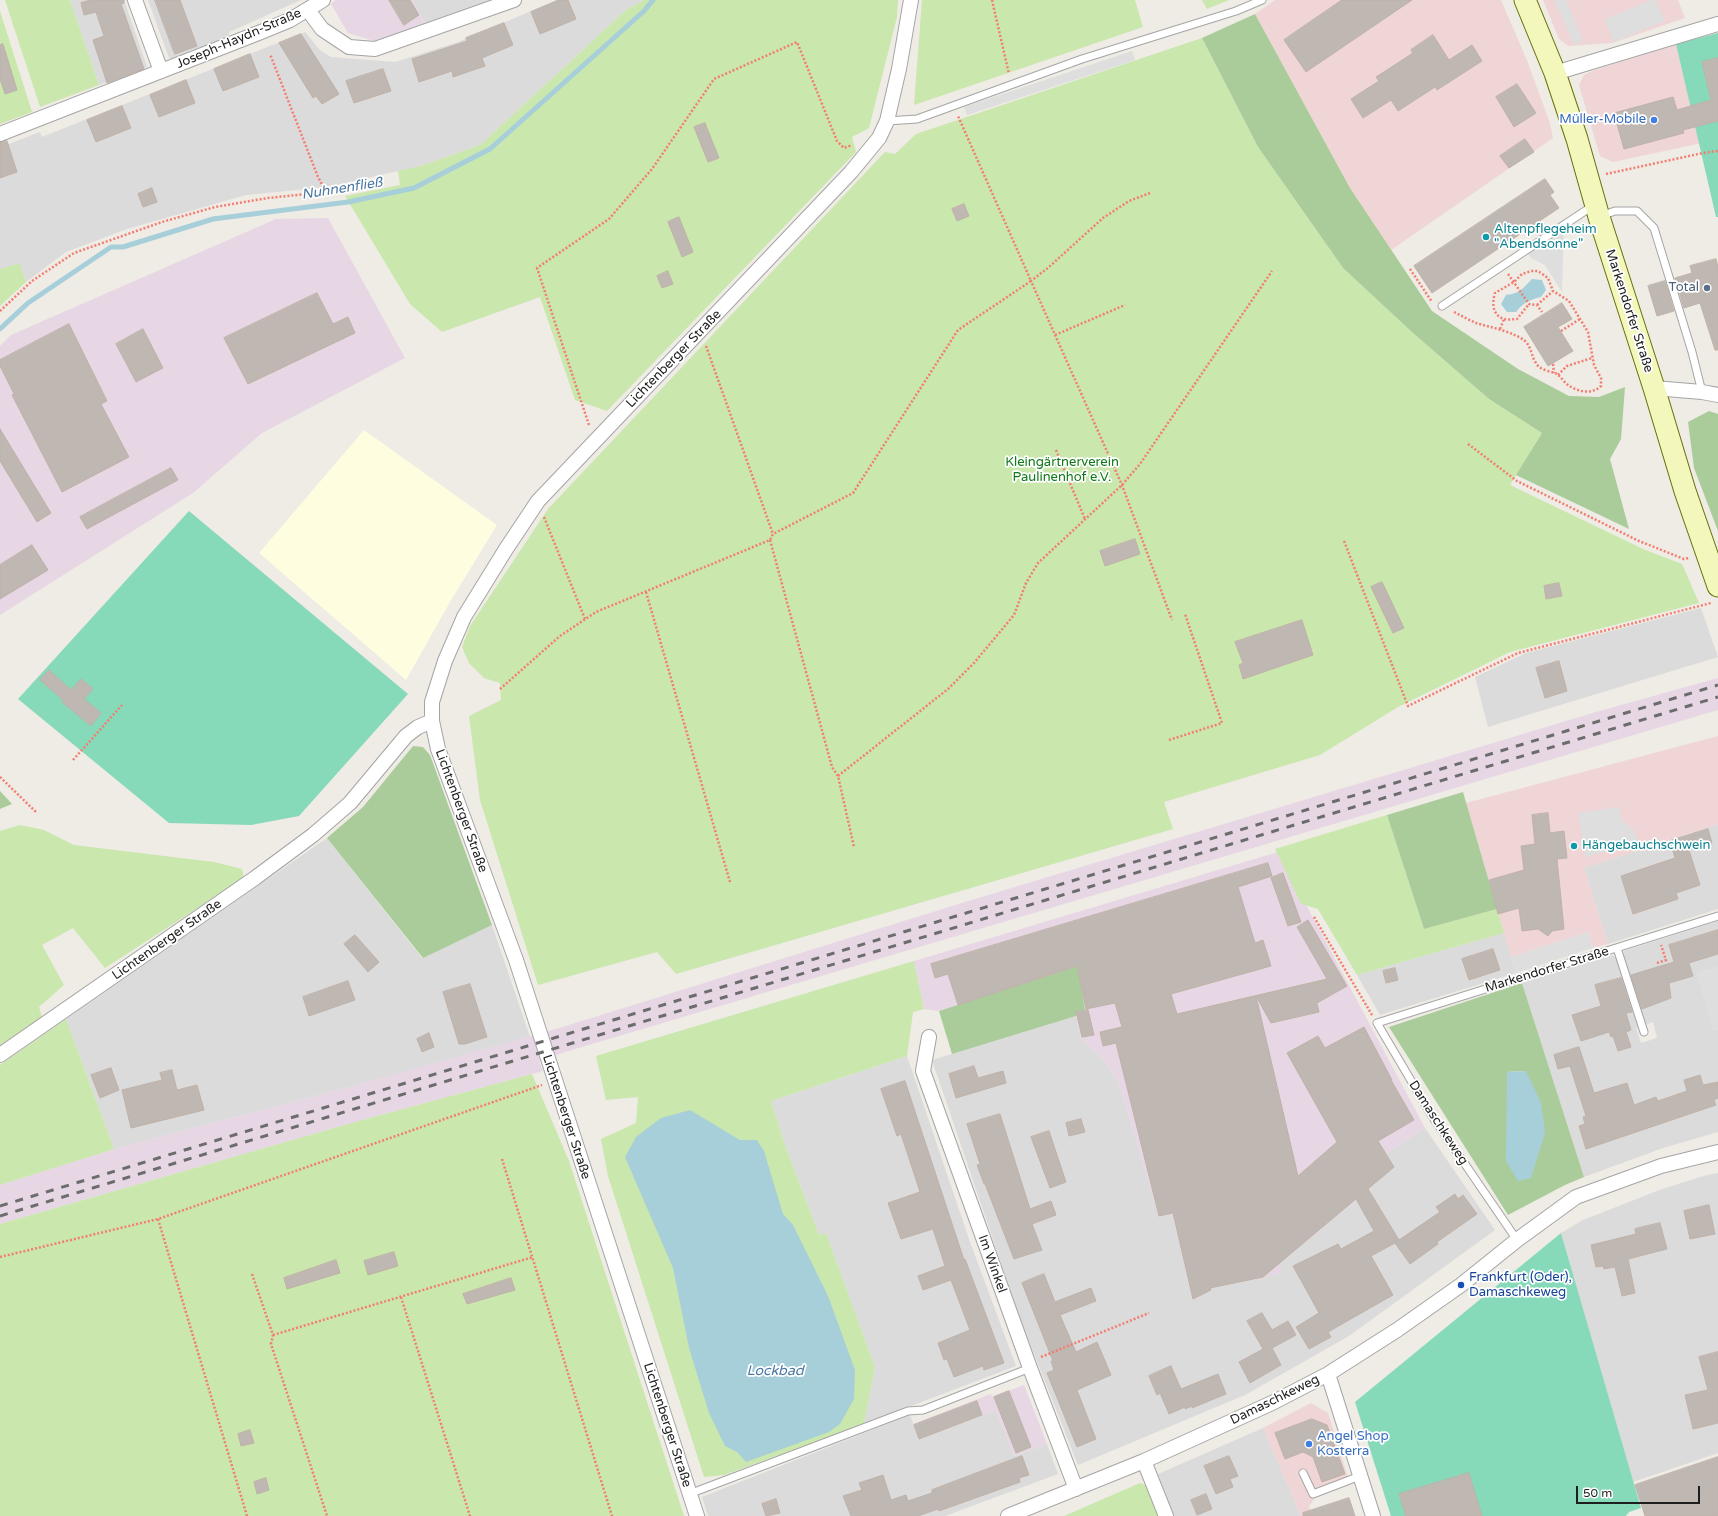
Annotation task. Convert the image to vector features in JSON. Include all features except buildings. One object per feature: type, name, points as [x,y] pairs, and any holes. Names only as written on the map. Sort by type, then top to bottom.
[{"type":"street","points":[[135,0],[161,71]]},
{"type":"street","name":"Joseph-Haydn-Straße","points":[[0,134],[268,29],[308,10],[322,29],[349,47],[375,49],[514,0]]},
{"type":"street","name":"Lichtenberger Straße","points":[[696,1516],[516,960],[438,749],[432,721],[432,702],[445,660],[464,617],[506,549],[538,502],[850,172],[879,138],[887,121],[899,69],[911,0]]},
{"type":"street","name":"Markendorfer Straße","points":[[1525,0],[1555,73],[1577,139],[1597,210],[1706,554],[1718,586]]},
{"type":"street","points":[[308,10],[321,1]]},
{"type":"street","points":[[1555,73],[1718,24]]},
{"type":"street","name":"Markendorfer Straße","points":[[1654,388],[1702,392],[1718,395]]},
{"type":"street","name":"Lichtenberger Straße","points":[[0,1055],[255,878],[313,835],[350,803],[406,736],[418,727],[432,721]]},
{"type":"street","name":"Im Winkel","points":[[929,1037],[923,1071],[1029,1365],[1076,1489]]},
{"type":"street","name":"Damaschkeweg","points":[[1011,1515],[1144,1461],[1272,1403],[1328,1374],[1423,1312],[1576,1197],[1661,1166],[1718,1152]]},
{"type":"street","points":[[1328,1374],[1373,1516]]},
{"type":"street","points":[[1144,1461],[1166,1516]]},
{"type":"lane","points":[[887,121],[917,119],[1082,59],[1236,11],[1262,0]]},
{"type":"lane","points":[[1442,306],[1501,266],[1597,210],[1636,211],[1654,228],[1692,352],[1702,392]]},
{"type":"lane","name":"Markendorfer Straße","points":[[1377,1023],[1718,916]]},
{"type":"lane","points":[[1617,948],[1644,1032]]},
{"type":"lane","name":"Damaschkeweg","points":[[1377,1023],[1432,1116],[1517,1240]]},
{"type":"lane","points":[[689,1494],[908,1412],[923,1410],[1029,1365]]},
{"type":"lane","points":[[1303,1473],[1313,1494],[1360,1476]]},
{"type":"path","points":[[992,0],[1011,85]]},
{"type":"path","points":[[589,425],[537,268],[609,219],[652,169],[714,79],[797,42],[837,141],[844,148],[854,144]]},
{"type":"path","points":[[0,311],[32,281],[74,253],[162,222],[215,207],[268,198],[326,192],[318,177],[270,54]]},
{"type":"path","points":[[954,106],[1122,485],[1172,620]]},
{"type":"path","points":[[1588,177],[1703,153],[1718,152]]},
{"type":"path","points":[[500,689],[560,636],[596,612],[770,540],[773,534],[853,493],[958,330],[1031,281],[1049,267],[1103,218],[1129,201],[1150,193]]},
{"type":"path","points":[[1501,266],[1528,302],[1537,305],[1542,312]]},
{"type":"path","points":[[1410,269],[1432,302],[1475,322],[1500,329],[1524,341],[1533,353],[1536,364],[1558,375],[1568,385],[1578,390],[1588,392],[1596,390],[1601,386],[1601,378],[1592,358],[1588,332],[1569,301],[1553,291],[1548,278],[1538,271],[1531,271],[1522,274],[1514,282],[1495,293],[1492,302],[1495,313],[1504,319],[1517,319],[1528,302]]},
{"type":"path","points":[[838,776],[948,689],[974,663],[1014,615],[1026,584],[1038,563],[1122,485],[1140,464],[1272,271]]},
{"type":"path","points":[[1537,305],[1553,291]]},
{"type":"path","points":[[1055,335],[1125,305]]},
{"type":"path","points":[[1500,329],[1504,319]]},
{"type":"path","points":[[1560,331],[1580,319]]},
{"type":"path","points":[[701,331],[773,534]]},
{"type":"path","points":[[1558,375],[1567,366],[1592,358]]},
{"type":"path","points":[[1553,364],[1554,373]]},
{"type":"path","points":[[1468,444],[1517,481],[1639,541],[1684,559],[1706,554]]},
{"type":"path","points":[[1056,450],[1085,519]]},
{"type":"path","points":[[538,502],[585,619]]},
{"type":"path","points":[[770,540],[832,767],[838,776],[854,847]]},
{"type":"path","points":[[1344,542],[1408,706],[1518,653],[1718,601]]},
{"type":"path","points":[[646,592],[730,882]]},
{"type":"path","points":[[1169,740],[1222,723],[1185,614]]},
{"type":"path","points":[[74,760],[122,705]]},
{"type":"path","points":[[0,777],[36,812]]},
{"type":"path","points":[[1314,916],[1377,1023]]},
{"type":"path","points":[[1657,963],[1666,960],[1658,935]]},
{"type":"path","points":[[0,1257],[158,1218],[554,1080]]},
{"type":"path","points":[[502,1159],[612,1516]]},
{"type":"path","points":[[158,1218],[247,1516]]},
{"type":"path","points":[[273,1335],[533,1257]]},
{"type":"path","points":[[252,1274],[273,1335],[271,1344],[327,1516]]},
{"type":"path","points":[[401,1297],[470,1516]]},
{"type":"path","points":[[1029,1365],[1149,1313]]},
{"type":"shaded area","points":[[70,0],[124,0],[147,67],[99,85]]},
{"type":"shaded area","points":[[148,0],[301,0],[229,32],[229,37],[175,60],[169,58]]},
{"type":"shaded area","points":[[336,0],[412,0],[426,25],[374,41],[348,33],[331,4]]},
{"type":"shaded area","points":[[412,0],[494,0],[426,25]]},
{"type":"shaded area","points":[[557,0],[644,0],[626,10],[480,145],[421,166],[327,187],[246,195],[127,229],[66,252],[26,282],[20,263],[0,269],[0,151],[6,145],[40,132],[42,137],[305,32],[320,50],[331,57],[395,62],[458,42]]},
{"type":"shaded area","points":[[1275,0],[1501,0],[1526,58],[1550,123],[1553,138],[1391,250],[1350,188],[1255,14]]},
{"type":"shaded area","points":[[1543,0],[1678,0],[1685,18],[1612,43],[1568,46],[1559,39]]},
{"type":"shaded area","points":[[1554,0],[1566,0],[1583,41],[1574,45]]},
{"type":"shaded area","points":[[1651,0],[1655,0],[1665,21],[1614,42],[1605,19]]},
{"type":"shaded area","points":[[1676,44],[1702,143],[1613,162],[1600,156],[1579,85],[1584,75],[1595,70]]},
{"type":"shaded area","points":[[1132,51],[1135,60],[967,115],[964,107]]},
{"type":"shaded area","points":[[328,218],[405,358],[262,433],[193,493],[0,615],[0,346],[11,335],[276,219]]},
{"type":"shaded area","points":[[1564,219],[1562,292],[1545,265],[1531,258],[1523,247]]},
{"type":"shaded area","points":[[364,430],[497,525],[450,602],[406,680],[259,553]]},
{"type":"shaded area","points":[[1701,608],[1718,657],[1488,727],[1475,677],[1526,653]]},
{"type":"shaded area","points":[[1718,678],[1718,710],[565,1052],[539,1061],[543,1071],[355,1122],[0,1224],[0,1185],[114,1149],[346,1088],[556,1029],[965,902],[1596,712]]},
{"type":"shaded area","points":[[1718,736],[1718,824],[1584,868],[1608,944],[1593,948],[1588,932],[1511,957],[1466,803]]},
{"type":"shaded area","points":[[1619,807],[1622,820],[1634,831],[1639,843],[1585,857],[1578,813]]},
{"type":"shaded area","points":[[1718,824],[1718,909],[1608,944],[1584,868]]},
{"type":"shaded area","points":[[327,838],[422,958],[492,925],[530,1037],[346,1088],[114,1149],[66,1019]]},
{"type":"shaded area","points":[[1278,852],[1425,1128],[1368,1166],[1376,1183],[1279,1264],[1281,1273],[1191,1292],[1172,1214],[1159,1217],[1119,1084],[1103,1059],[1081,1038],[1076,1012],[1085,1010],[1078,967],[939,1011],[924,1009],[914,961]]},
{"type":"shaded area","points":[[1718,921],[1718,967],[1697,973],[1714,1030],[1718,1029],[1718,1132],[1663,1148],[1584,1177],[1522,983],[1611,955],[1616,957],[1639,1027],[1636,1028],[1641,1043],[1657,1038],[1653,1022],[1645,1025],[1623,955],[1624,951]]},
{"type":"shaded area","points":[[1588,932],[1593,948],[1516,973],[1511,957]]},
{"type":"shaded area","points":[[1504,933],[1516,973],[1380,1015],[1357,975]]},
{"type":"shaded area","points":[[1718,967],[1718,1029],[1714,1030],[1697,973]]},
{"type":"shaded area","points":[[1076,1016],[1081,1038],[1103,1059],[1119,1084],[1159,1216],[1172,1213],[1279,1264],[1376,1183],[1367,1166],[1425,1128],[1495,1230],[1349,1336],[1245,1395],[1078,1465],[1019,1316],[932,1060]]},
{"type":"shaded area","points":[[907,1056],[970,1242],[1016,1366],[864,1424],[875,1367],[826,1233],[819,1235],[785,1145],[771,1101]]},
{"type":"shaded area","points":[[1718,1173],[1718,1453],[1633,1482],[1561,1233],[1583,1220],[1662,1189]]},
{"type":"shaded area","points":[[1024,1385],[1047,1444],[1014,1456],[996,1410],[919,1439],[913,1424],[991,1394],[992,1397]]},
{"type":"shaded area","points":[[1311,1403],[1328,1413],[1350,1484],[1315,1498],[1309,1506],[1311,1516],[1301,1516],[1263,1428]]},
{"type":"shaded area","points":[[996,1410],[1014,1456],[1047,1444],[1058,1474],[945,1516],[708,1516],[702,1497],[910,1415],[919,1439]]},
{"type":"shaded area","points":[[1263,1428],[1301,1516],[1174,1516],[1158,1474]]},
{"type":"green space","points":[[5,0],[70,0],[99,85],[40,107]]},
{"type":"green space","points":[[644,0],[898,0],[897,17],[869,128],[852,137],[856,152],[607,411],[575,400],[540,297],[442,332],[410,304],[345,196],[400,185],[398,171],[421,166],[480,145],[626,10]]},
{"type":"green space","points":[[922,0],[1135,0],[1143,27],[914,105]]},
{"type":"green space","points":[[1202,0],[1229,0],[1207,9]]},
{"type":"green space","points":[[0,11],[32,112],[0,124]]},
{"type":"green space","points":[[1255,14],[1350,188],[1432,311],[1518,369],[1569,396],[1599,397],[1625,387],[1621,439],[1610,459],[1629,529],[1516,475],[1542,433],[1489,399],[1413,333],[1343,268],[1258,147],[1202,38]]},
{"type":"green space","points":[[1718,33],[1718,217],[1716,217],[1676,44]]},
{"type":"green space","name":"Kleingärtnerverein Paulinenhof e.V.","points":[[1202,38],[1258,147],[1343,268],[1413,333],[1489,399],[1542,433],[1510,485],[1643,549],[1682,564],[1699,603],[1510,652],[1398,707],[1320,755],[1164,802],[1173,829],[676,974],[657,952],[538,985],[480,800],[469,716],[501,700],[500,683],[484,678],[469,663],[462,647],[470,626],[548,509],[885,152],[895,154],[916,134]]},
{"type":"green space","points":[[20,263],[26,282],[0,306],[0,269]]},
{"type":"green space","points":[[1709,411],[1718,414],[1718,531],[1694,468],[1688,422]]},
{"type":"green space","points":[[189,511],[408,694],[299,816],[251,825],[169,823],[18,699]]},
{"type":"green space","points":[[413,746],[423,747],[430,755],[492,925],[423,958],[327,838],[363,807]]},
{"type":"green space","points":[[0,791],[12,804],[0,809]]},
{"type":"green space","points":[[1463,792],[1497,909],[1424,929],[1387,815]]},
{"type":"green space","points":[[1387,815],[1424,929],[1497,909],[1504,933],[1357,975],[1318,909],[1301,904],[1275,849]]},
{"type":"green space","points":[[20,825],[44,830],[74,845],[214,862],[242,869],[244,878],[105,968],[73,928],[42,945],[64,985],[39,1007],[42,1017],[0,1045],[0,831]]},
{"type":"green space","points":[[914,961],[924,1009],[913,1012],[907,1056],[771,1101],[785,1145],[819,1235],[826,1233],[875,1367],[864,1424],[724,1475],[704,1477],[608,1176],[601,1139],[636,1123],[638,1097],[606,1100],[596,1056]]},
{"type":"green space","points":[[1078,966],[1085,1010],[1076,1012],[1076,1016],[952,1054],[939,1011]]},
{"type":"green space","points":[[1522,983],[1584,1177],[1565,1185],[1508,1215],[1389,1027]],"holes":[[[1526,1071],[1507,1117],[1507,1072]]]},
{"type":"green space","points":[[66,1019],[114,1149],[0,1185],[0,1065]]},
{"type":"green space","points":[[532,1074],[569,1161],[684,1516],[0,1516],[0,1224],[355,1122]]},
{"type":"green space","points":[[1561,1233],[1641,1508],[1629,1512],[1626,1516],[1391,1516],[1355,1402]]},
{"type":"green space","points":[[1140,1483],[1146,1485],[1158,1516],[1064,1516]]},
{"type":"water","points":[[1532,279],[1542,280],[1546,290],[1541,297],[1527,302],[1516,312],[1507,312],[1501,304],[1506,295],[1518,292]]},
{"type":"water","points":[[1526,1071],[1541,1103],[1545,1133],[1531,1178],[1518,1181],[1506,1161],[1507,1072]]},
{"type":"water","name":"Lockbad","points":[[690,1110],[740,1140],[757,1140],[764,1151],[783,1214],[793,1225],[828,1296],[855,1370],[854,1399],[840,1424],[829,1432],[746,1462],[737,1452],[725,1446],[709,1413],[689,1348],[673,1268],[625,1157],[636,1137],[661,1118]]},
{"type":"waterway","name":"Nuhnenfließ","points":[[0,329],[28,303],[111,247],[123,247],[213,219],[348,202],[414,188],[490,149],[644,11],[653,0]]},
{"type":"railway","points":[[0,1206],[1718,685]]},
{"type":"railway","points":[[0,1216],[1718,697]]},
{"type":"place","name":"Müller-Mobile","points":[[1654,120]]},
{"type":"place","name":"Altenpflegeheim \"Abendsonne\"","points":[[1486,237]]},
{"type":"place","name":"Total","points":[[1707,288]]},
{"type":"place","name":"Hängebauchschwein","points":[[1574,846]]},
{"type":"place","name":"Frankfurt (Oder), Damaschkeweg","points":[[1461,1285]]},
{"type":"place","name":"Angel Shop Kosterra","points":[[1309,1444]]}]
